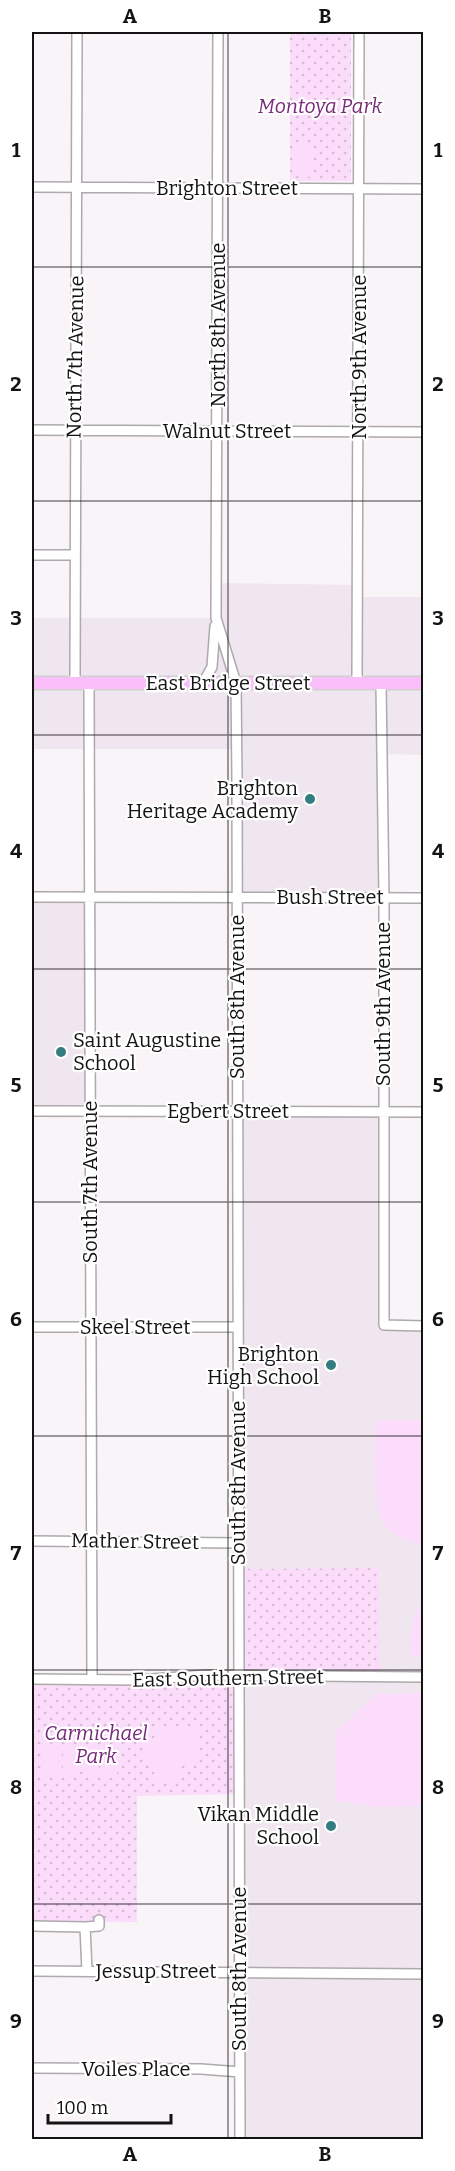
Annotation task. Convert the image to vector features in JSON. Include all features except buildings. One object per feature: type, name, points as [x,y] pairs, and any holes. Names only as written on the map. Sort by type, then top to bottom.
[{"type":"main road","name":"East Bridge Street","points":[[32,682],[423,683]]},
{"type":"street","name":"North 7th Avenue","points":[[75,683],[77,32]]},
{"type":"street","name":"North 8th Avenue","points":[[203,683],[212,667],[216,618],[218,32]]},
{"type":"street","name":"North 9th Avenue","points":[[357,683],[359,32]]},
{"type":"street","name":"Brighton Street","points":[[32,187],[423,189]]},
{"type":"street","name":"Walnut Street","points":[[32,430],[423,432]]},
{"type":"street","points":[[32,555],[75,555]]},
{"type":"street","name":"North 8th Avenue","points":[[216,618],[236,683]]},
{"type":"street","name":"South 7th Avenue","points":[[89,683],[92,1680]]},
{"type":"street","name":"South 8th Avenue","points":[[236,683],[240,2139]]},
{"type":"street","name":"South 9th Avenue","points":[[381,684],[384,898],[382,1112],[384,1325],[423,1326]]},
{"type":"street","name":"Bush Street","points":[[32,897],[423,898]]},
{"type":"street","name":"Egbert Street","points":[[32,1111],[423,1112]]},
{"type":"street","name":"Skeel Street","points":[[32,1327],[238,1327]]},
{"type":"street","name":"Mather Street","points":[[32,1541],[238,1543]]},
{"type":"street","name":"East Southern Street","points":[[32,1679],[92,1680],[238,1675],[423,1677]]},
{"type":"street","points":[[32,1926],[99,1926],[99,1920]]},
{"type":"street","points":[[85,1927],[87,1971]]},
{"type":"street","name":"Jessup Street","points":[[32,1971],[423,1974]]},
{"type":"street","name":"Voiles Place","points":[[32,2068],[201,2069],[240,2072]]},
{"type":"shaded area","points":[[216,583],[357,585],[357,597],[423,597],[423,755],[383,754],[384,898],[237,897],[236,749],[32,749],[32,618],[215,618]]},
{"type":"shaded area","name":"Saint Augustine School","points":[[32,897],[89,897],[90,1111],[32,1111]]},
{"type":"shaded area","points":[[237,1112],[382,1112],[384,1325],[423,1326],[423,2139],[240,2139]]},
{"type":"green space","name":"Montoya Park","points":[[290,32],[351,32],[351,181],[290,181]]},
{"type":"green space","points":[[294,146],[311,146],[311,177],[293,176]]},
{"type":"green space","points":[[375,1420],[423,1420],[423,1547],[394,1534],[381,1519],[376,1492]]},
{"type":"green space","name":"Carmichael Park","points":[[379,1568],[380,1677],[239,1675],[239,1794],[137,1796],[137,1922],[32,1921],[32,1680],[238,1675],[238,1569]]},
{"type":"green space","points":[[423,1601],[423,1656],[411,1656],[412,1627]]},
{"type":"green space","points":[[423,1693],[423,1806],[375,1807],[336,1801],[336,1732],[375,1694]]},
{"type":"green space","points":[[154,1726],[197,1726],[197,1765],[180,1766],[180,1784],[154,1784],[154,1765],[146,1764],[146,1740],[154,1739]]},
{"type":"green space","points":[[44,1748],[58,1748],[58,1777],[44,1777]]},
{"type":"green space","points":[[63,1748],[77,1748],[77,1777],[63,1777]]},
{"type":"green space","points":[[85,1748],[99,1748],[99,1777],[85,1777]]},
{"type":"green space","points":[[104,1748],[118,1748],[117,1778],[104,1778]]},
{"type":"place","name":"Brighton Heritage Academy","points":[[310,799]]},
{"type":"place","name":"Saint Augustine School","points":[[61,1052]]},
{"type":"place","name":"Brighton High School","points":[[331,1365]]},
{"type":"place","name":"Vikan Middle School","points":[[331,1826]]}]
